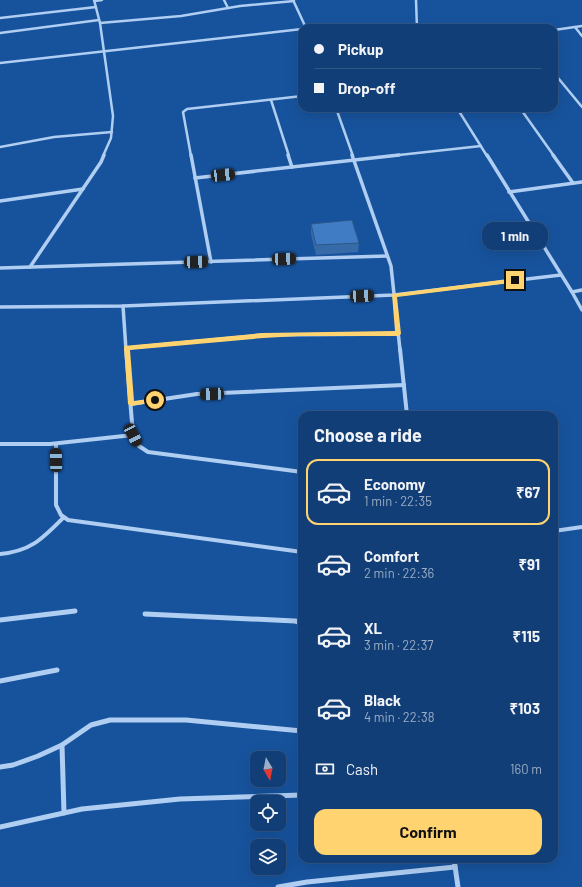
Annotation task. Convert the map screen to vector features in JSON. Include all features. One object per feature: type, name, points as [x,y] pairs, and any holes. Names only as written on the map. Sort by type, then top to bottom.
[{"type":"street","points":[[30,267],[102,162],[111,138],[113,116],[100,22],[95,0],[102,0]]},
{"type":"street","points":[[224,0],[228,8]]},
{"type":"street","points":[[0,33],[100,22],[181,16],[228,8],[293,0],[304,24]]},
{"type":"street","points":[[416,0],[416,24]]},
{"type":"street","points":[[0,18],[96,6]]},
{"type":"street","points":[[558,29],[582,26]]},
{"type":"street","points":[[575,27],[582,36]]},
{"type":"street","points":[[0,63],[298,29]]},
{"type":"street","points":[[558,78],[582,107]]},
{"type":"street","points":[[211,262],[183,112],[184,110],[298,97]]},
{"type":"street","points":[[271,100],[292,167]]},
{"type":"street","points":[[337,112],[391,266],[407,411]]},
{"type":"street","points":[[460,112],[582,310]]},
{"type":"street","points":[[523,112],[573,183]]},
{"type":"street","points":[[0,147],[82,133],[112,132]]},
{"type":"street","points":[[195,178],[481,146]]},
{"type":"street","points":[[509,192],[582,182]]},
{"type":"street","points":[[0,201],[84,189]]},
{"type":"street","points":[[0,268],[387,256]]},
{"type":"street","points":[[0,307],[123,306],[394,295],[561,275]]},
{"type":"street","points":[[572,292],[582,290]]},
{"type":"street","points":[[123,306],[133,435],[139,446],[148,452],[298,471]]},
{"type":"street","points":[[126,348],[263,335],[398,334]]},
{"type":"street","points":[[131,404],[197,394],[404,385]]},
{"type":"street","points":[[0,444],[26,446],[56,445],[133,435]]},
{"type":"street","points":[[56,445],[56,505],[63,518],[71,521],[142,532],[298,552]]},
{"type":"street","points":[[0,554],[15,554],[27,550],[40,542],[63,518]]},
{"type":"street","points":[[558,530],[582,527]]},
{"type":"street","points":[[0,620],[75,611]]},
{"type":"street","points":[[146,614],[298,622]]},
{"type":"street","points":[[0,681],[57,670]]},
{"type":"street","points":[[0,767],[13,765],[38,756],[62,745],[92,725],[110,720],[186,720],[298,731]]},
{"type":"street","points":[[62,745],[64,813]]},
{"type":"street","points":[[0,827],[82,809],[180,799],[298,795]]},
{"type":"street","points":[[454,863],[458,887]]},
{"type":"street","points":[[278,887],[308,882],[455,867]]},
{"type":"building","points":[[352,220],[359,243],[316,245],[311,224]]},
{"type":"route","points":[[155,400],[131,404],[126,348],[263,335],[398,334],[394,295],[515,280]]}]
